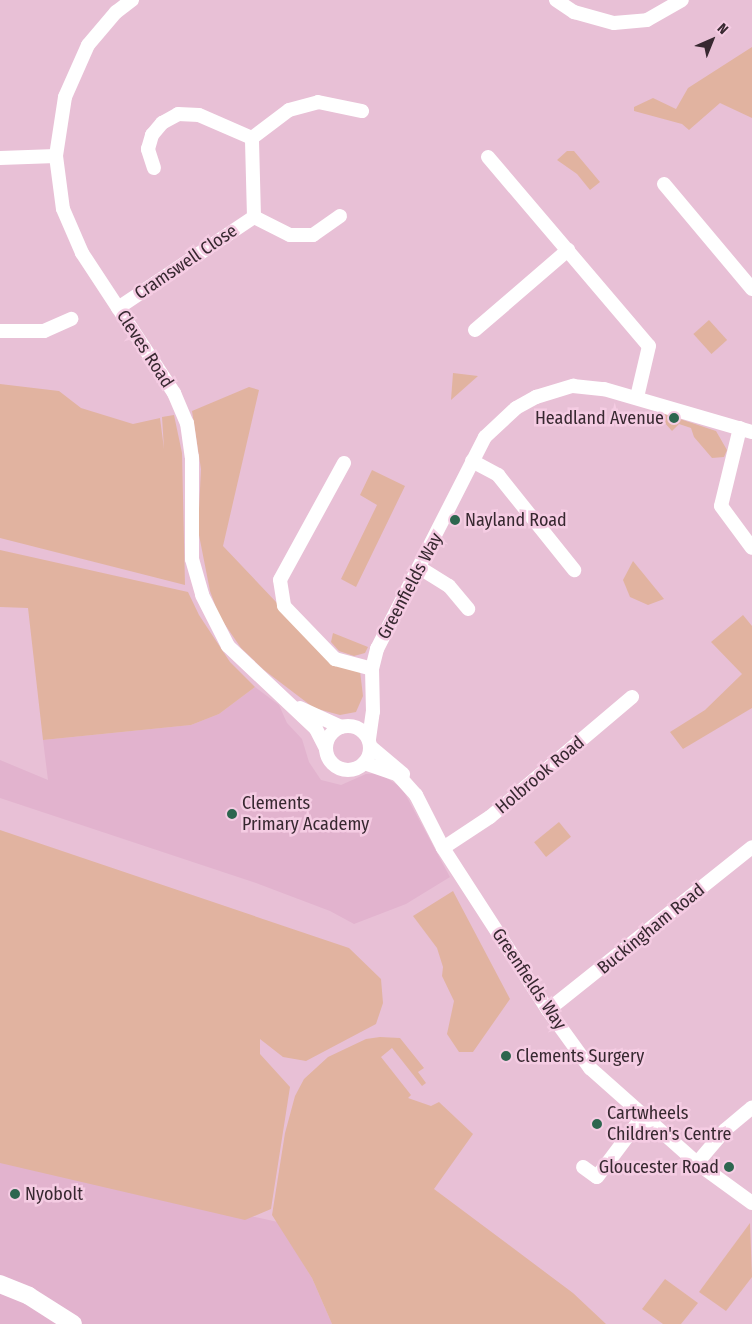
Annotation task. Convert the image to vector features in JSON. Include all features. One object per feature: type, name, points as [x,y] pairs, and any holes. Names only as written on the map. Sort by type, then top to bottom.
[{"type":"street","name":"Cleves Road","points":[[132,0],[116,12],[88,45],[65,97],[56,156],[63,209],[82,253],[174,392],[187,423],[192,457],[190,529],[199,588],[228,646],[316,729],[326,749]]},
{"type":"street","points":[[556,0],[579,14],[614,23],[646,20],[673,8],[682,0]]},
{"type":"street","points":[[154,168],[148,149],[152,136],[162,123],[178,114],[199,115],[252,138],[289,110],[318,102],[362,111]]},
{"type":"street","name":"Cramswell Close","points":[[252,138],[254,217]]},
{"type":"street","points":[[0,158],[56,156]]},
{"type":"street","points":[[488,157],[650,346],[637,397]]},
{"type":"street","points":[[664,184],[752,289]]},
{"type":"street","name":"Cramswell Close","points":[[254,217],[290,236],[313,235],[340,216]]},
{"type":"street","name":"Cramswell Close","points":[[118,308],[254,217]]},
{"type":"street","points":[[475,330],[568,250]]},
{"type":"street","points":[[0,331],[44,331],[71,319]]},
{"type":"street","name":"Greenfields Way","points":[[746,430],[637,397],[573,386],[536,396],[516,408],[485,437],[378,649],[372,669],[370,743],[403,772],[407,784],[443,848],[548,1010],[590,1068],[642,1117],[697,1163],[752,1204]]},
{"type":"street","points":[[746,430],[720,506],[752,548]]},
{"type":"street","points":[[472,461],[498,475],[574,570]]},
{"type":"street","points":[[344,462],[280,580],[284,606],[335,659],[372,669]]},
{"type":"street","points":[[420,568],[449,586],[468,609]]},
{"type":"street","name":"Holbrook Road","points":[[443,848],[490,817],[632,697]]},
{"type":"street","name":"Cleves Road","points":[[286,700],[344,726]]},
{"type":"street","points":[[344,726],[360,730],[370,743],[364,763],[358,768],[344,770],[334,764],[326,749],[331,734],[344,726],[365,714],[372,704]]},
{"type":"street","name":"Greenfields Way","points":[[364,763],[398,775],[407,784]]},
{"type":"street","name":"Buckingham Road","points":[[548,1010],[752,847]]},
{"type":"street","points":[[697,1163],[725,1130],[752,1107]]},
{"type":"street","points":[[583,1167],[597,1177],[642,1117]]},
{"type":"street","points":[[0,1284],[49,1307],[73,1324]]},
{"type":"shaded area","points":[[752,47],[752,118],[720,103],[689,130],[682,124],[634,111],[634,107],[653,98],[676,109],[688,88]]},
{"type":"shaded area","points":[[567,151],[574,151],[600,182],[590,190],[577,174],[557,160]]},
{"type":"shaded area","points":[[709,320],[727,340],[711,354],[693,334]]},
{"type":"shaded area","points":[[453,373],[478,376],[451,400]]},
{"type":"shaded area","points":[[0,384],[59,391],[81,408],[133,424],[160,418],[164,449],[162,417],[174,415],[182,453],[185,585],[0,538]]},
{"type":"shaded area","points":[[249,387],[259,390],[223,546],[332,661],[360,671],[363,696],[356,712],[340,715],[314,708],[264,670],[241,648],[219,616],[210,591],[198,530],[201,469],[192,411]]},
{"type":"shaded area","points":[[659,412],[716,431],[727,450],[724,457],[712,458],[694,437],[691,428],[679,424],[672,431],[657,414]]},
{"type":"shaded area","points":[[372,470],[405,486],[356,587],[341,579],[377,505],[360,495]]},
{"type":"shaded area","points":[[0,550],[188,592],[199,615],[230,662],[255,687],[219,714],[191,725],[43,740],[28,608],[0,607]]},
{"type":"shaded area","points":[[633,561],[664,599],[648,605],[630,597],[623,580]]},
{"type":"shaded area","points":[[743,615],[752,626],[752,708],[683,749],[670,732],[705,710],[742,674],[711,642]]},
{"type":"shaded area","points":[[333,633],[368,647],[365,653],[354,656],[339,651],[331,642]]},
{"type":"shaded area","name":"Clements Primary Academy","points":[[255,687],[279,705],[287,723],[302,739],[309,762],[321,780],[341,785],[366,774],[379,773],[402,788],[450,877],[406,904],[354,924],[330,911],[256,883],[0,798],[0,760],[48,780],[43,740],[191,725],[219,714]]},
{"type":"shaded area","points":[[559,822],[571,837],[546,857],[534,842]]},
{"type":"shaded area","points":[[0,830],[349,948],[381,979],[383,1003],[376,1024],[306,1061],[283,1057],[260,1039],[260,1054],[290,1087],[271,1209],[245,1220],[0,1163]]},
{"type":"shaded area","points":[[453,891],[510,999],[473,1052],[459,1052],[447,1034],[454,1001],[442,976],[443,967],[437,948],[413,916]]},
{"type":"shaded area","points":[[380,1037],[400,1038],[424,1068],[418,1072],[426,1083],[422,1086],[392,1048],[381,1057],[411,1095],[408,1098],[431,1106],[439,1102],[473,1134],[434,1189],[573,1293],[606,1324],[332,1324],[312,1278],[272,1215],[285,1133],[295,1096],[304,1079],[328,1057],[366,1039]]},
{"type":"shaded area","points":[[0,1162],[278,1222],[312,1278],[332,1324],[0,1324]]},
{"type":"shaded area","points":[[750,1223],[752,1277],[726,1311],[699,1292]]},
{"type":"shaded area","points":[[665,1279],[698,1303],[681,1324],[663,1324],[642,1309]]},
{"type":"place","name":"Headland Avenue","points":[[674,418]]},
{"type":"place","name":"Nayland Road","points":[[455,520]]},
{"type":"place","name":"Clements Primary Academy","points":[[232,814]]},
{"type":"place","name":"Clements Surgery","points":[[506,1056]]},
{"type":"place","name":"Cartwheels Children's Centre","points":[[597,1124]]},
{"type":"place","name":"Gloucester Road","points":[[729,1167]]},
{"type":"place","name":"Nyobolt","points":[[15,1194]]}]
